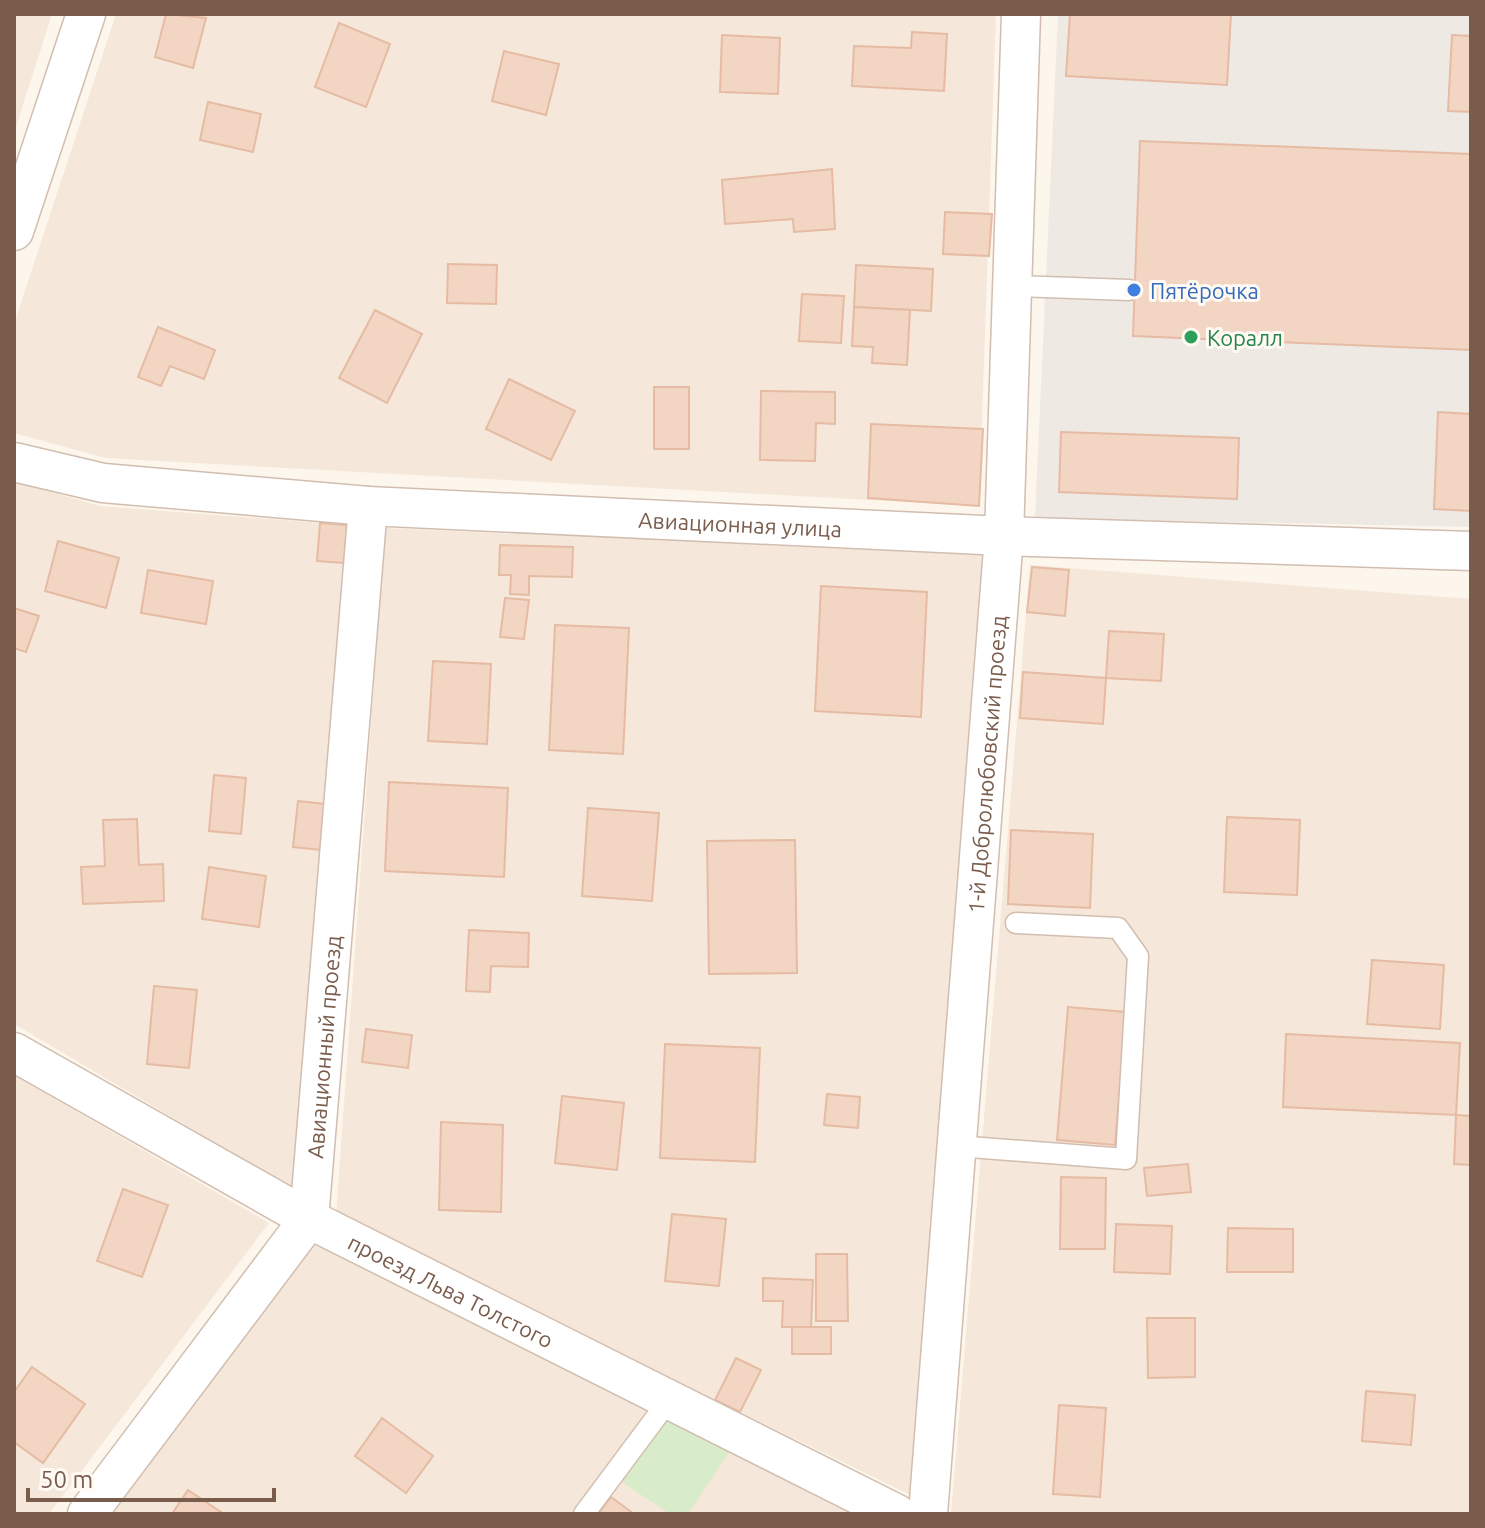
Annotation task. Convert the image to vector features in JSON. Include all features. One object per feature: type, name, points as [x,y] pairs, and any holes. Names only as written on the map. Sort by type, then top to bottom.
[{"type":"street","points":[[14,231],[86,14]]},
{"type":"street","name":"1-й Добролюбовский проезд","points":[[928,1514],[1004,536],[1021,14]]},
{"type":"street","name":"Авиационная улица","points":[[14,462],[103,483],[368,506],[1004,536],[1471,551]]},
{"type":"street","name":"Авиационный проезд","points":[[309,1219],[368,506]]},
{"type":"street","name":"проезд Льва Толстого","points":[[14,1052],[309,1219],[897,1514]]},
{"type":"street","points":[[87,1514],[309,1219]]},
{"type":"lane","points":[[1013,286],[1129,290]]},
{"type":"lane","points":[[957,1146],[1126,1159],[1138,956],[1118,928],[1016,923]]},
{"type":"lane","points":[[584,1514],[669,1400]]},
{"type":"shaded area","points":[[14,14],[52,14],[14,133]]},
{"type":"shaded area","points":[[116,14],[996,14],[979,506],[105,458],[14,433],[14,324]]},
{"type":"shaded area","points":[[1058,14],[1471,14],[1471,527],[1035,518]]},
{"type":"shaded area","points":[[14,481],[100,506],[347,525],[293,1189],[14,1024]]},
{"type":"shaded area","points":[[385,528],[983,555],[910,1495],[336,1215]]},
{"type":"shaded area","points":[[1030,565],[1471,599],[1471,1514],[951,1514]]},
{"type":"shaded area","points":[[14,1075],[269,1223],[49,1514],[14,1514]]},
{"type":"shaded area","points":[[322,1223],[883,1514],[106,1514]]},
{"type":"green space","points":[[669,1411],[730,1451],[688,1514],[670,1514],[622,1482]]},
{"type":"building","points":[[166,14],[206,18],[193,68],[155,57]]},
{"type":"building","points":[[1070,14],[1231,14],[1227,85],[1066,76]]},
{"type":"building","points":[[339,23],[390,44],[366,107],[315,87]]},
{"type":"building","points":[[912,32],[947,34],[944,91],[852,86],[854,46],[911,48]]},
{"type":"building","points":[[722,35],[780,38],[778,94],[720,92]]},
{"type":"building","points":[[1452,35],[1471,36],[1471,112],[1448,111]]},
{"type":"building","points":[[504,51],[559,64],[546,115],[492,101]]},
{"type":"building","points":[[208,102],[261,114],[253,152],[200,140]]},
{"type":"building","points":[[1140,141],[1471,154],[1471,350],[1133,336]]},
{"type":"building","points":[[832,169],[835,229],[794,232],[793,219],[725,224],[722,180]]},
{"type":"building","points":[[945,212],[992,214],[989,256],[943,254]]},
{"type":"building","points":[[448,264],[497,265],[496,304],[447,303]]},
{"type":"building","points":[[856,265],[933,269],[931,311],[854,307]]},
{"type":"building","points":[[802,294],[844,296],[841,343],[799,341]]},
{"type":"building","points":[[854,307],[910,310],[907,365],[872,363],[873,347],[852,346]]},
{"type":"building","points":[[375,310],[422,334],[387,403],[339,378]]},
{"type":"building","points":[[158,327],[215,350],[204,379],[170,366],[161,386],[138,377]]},
{"type":"building","points":[[509,379],[575,411],[551,460],[486,429]]},
{"type":"building","points":[[654,387],[689,387],[689,449],[654,449]]},
{"type":"building","points":[[761,391],[835,392],[835,424],[816,423],[815,461],[760,460]]},
{"type":"building","points":[[1438,412],[1471,414],[1471,511],[1434,509]]},
{"type":"building","points":[[871,424],[983,429],[979,506],[868,498]]},
{"type":"building","points":[[1061,432],[1239,438],[1237,499],[1059,492]]},
{"type":"building","points":[[320,523],[347,525],[344,563],[317,561]]},
{"type":"building","points":[[58,541],[119,558],[106,608],[45,591]]},
{"type":"building","points":[[500,545],[573,547],[572,577],[529,576],[529,595],[510,594],[511,575],[499,575]]},
{"type":"building","points":[[1032,567],[1069,570],[1065,616],[1027,612]]},
{"type":"building","points":[[148,570],[213,581],[206,624],[141,613]]},
{"type":"building","points":[[821,586],[927,592],[921,717],[815,711]]},
{"type":"building","points":[[505,598],[529,600],[524,639],[500,637]]},
{"type":"building","points":[[14,608],[39,616],[26,652],[14,648]]},
{"type":"building","points":[[555,625],[629,628],[623,754],[549,750]]},
{"type":"building","points":[[1109,631],[1164,634],[1161,681],[1106,678]]},
{"type":"building","points":[[433,661],[491,664],[487,744],[428,741]]},
{"type":"building","points":[[1023,672],[1106,678],[1103,724],[1020,718]]},
{"type":"building","points":[[214,775],[246,778],[241,834],[209,831]]},
{"type":"building","points":[[389,782],[508,788],[504,877],[385,871]]},
{"type":"building","points":[[298,801],[325,804],[321,850],[293,847]]},
{"type":"building","points":[[588,808],[659,813],[652,901],[582,896]]},
{"type":"building","points":[[1227,817],[1300,820],[1297,895],[1224,892]]},
{"type":"building","points":[[137,819],[139,865],[163,864],[164,901],[83,904],[81,867],[105,866],[103,820]]},
{"type":"building","points":[[1011,830],[1093,834],[1090,908],[1008,904]]},
{"type":"building","points":[[795,840],[797,973],[709,974],[707,841]]},
{"type":"building","points":[[209,867],[266,876],[259,927],[202,919]]},
{"type":"building","points":[[469,930],[529,933],[528,967],[491,966],[490,992],[466,991]]},
{"type":"building","points":[[1372,960],[1444,965],[1440,1029],[1367,1024]]},
{"type":"building","points":[[154,986],[197,990],[189,1068],[147,1064]]},
{"type":"building","points":[[1068,1007],[1126,1012],[1115,1145],[1057,1140]]},
{"type":"building","points":[[366,1029],[412,1035],[408,1068],[362,1062]]},
{"type":"building","points":[[1286,1034],[1460,1043],[1456,1115],[1283,1107]]},
{"type":"building","points":[[665,1044],[760,1048],[755,1162],[660,1158]]},
{"type":"building","points":[[827,1094],[860,1097],[858,1128],[824,1125]]},
{"type":"building","points":[[562,1096],[624,1103],[617,1170],[555,1163]]},
{"type":"building","points":[[1456,1115],[1471,1116],[1471,1165],[1454,1164]]},
{"type":"building","points":[[441,1122],[503,1125],[501,1212],[439,1210]]},
{"type":"building","points":[[1188,1164],[1191,1192],[1147,1196],[1144,1168]]},
{"type":"building","points":[[1061,1177],[1106,1178],[1105,1249],[1060,1249]]},
{"type":"building","points":[[123,1189],[168,1205],[142,1277],[97,1261]]},
{"type":"building","points":[[672,1214],[726,1219],[719,1286],[665,1281]]},
{"type":"building","points":[[1116,1224],[1172,1226],[1170,1274],[1114,1272]]},
{"type":"building","points":[[1228,1228],[1293,1229],[1293,1272],[1227,1272]]},
{"type":"building","points":[[816,1254],[847,1254],[848,1321],[816,1321]]},
{"type":"building","points":[[763,1278],[813,1280],[811,1327],[782,1327],[783,1301],[763,1301]]},
{"type":"building","points":[[1147,1318],[1195,1318],[1195,1377],[1148,1378]]},
{"type":"building","points":[[792,1327],[831,1327],[831,1354],[792,1354]]},
{"type":"building","points":[[736,1358],[761,1370],[740,1412],[715,1400]]},
{"type":"building","points":[[32,1367],[85,1404],[43,1463],[14,1442],[14,1392]]},
{"type":"building","points":[[1366,1391],[1415,1395],[1411,1445],[1362,1441]]},
{"type":"building","points":[[1059,1405],[1106,1408],[1100,1497],[1053,1494]]},
{"type":"building","points":[[382,1418],[433,1456],[406,1493],[355,1456]]},
{"type":"building","points":[[188,1490],[224,1514],[172,1514]]},
{"type":"building","points":[[611,1497],[634,1514],[598,1514]]},
{"type":"place","name":"Пятёрочка","points":[[1134,290]]},
{"type":"place","name":"Коралл","points":[[1191,337]]}]
